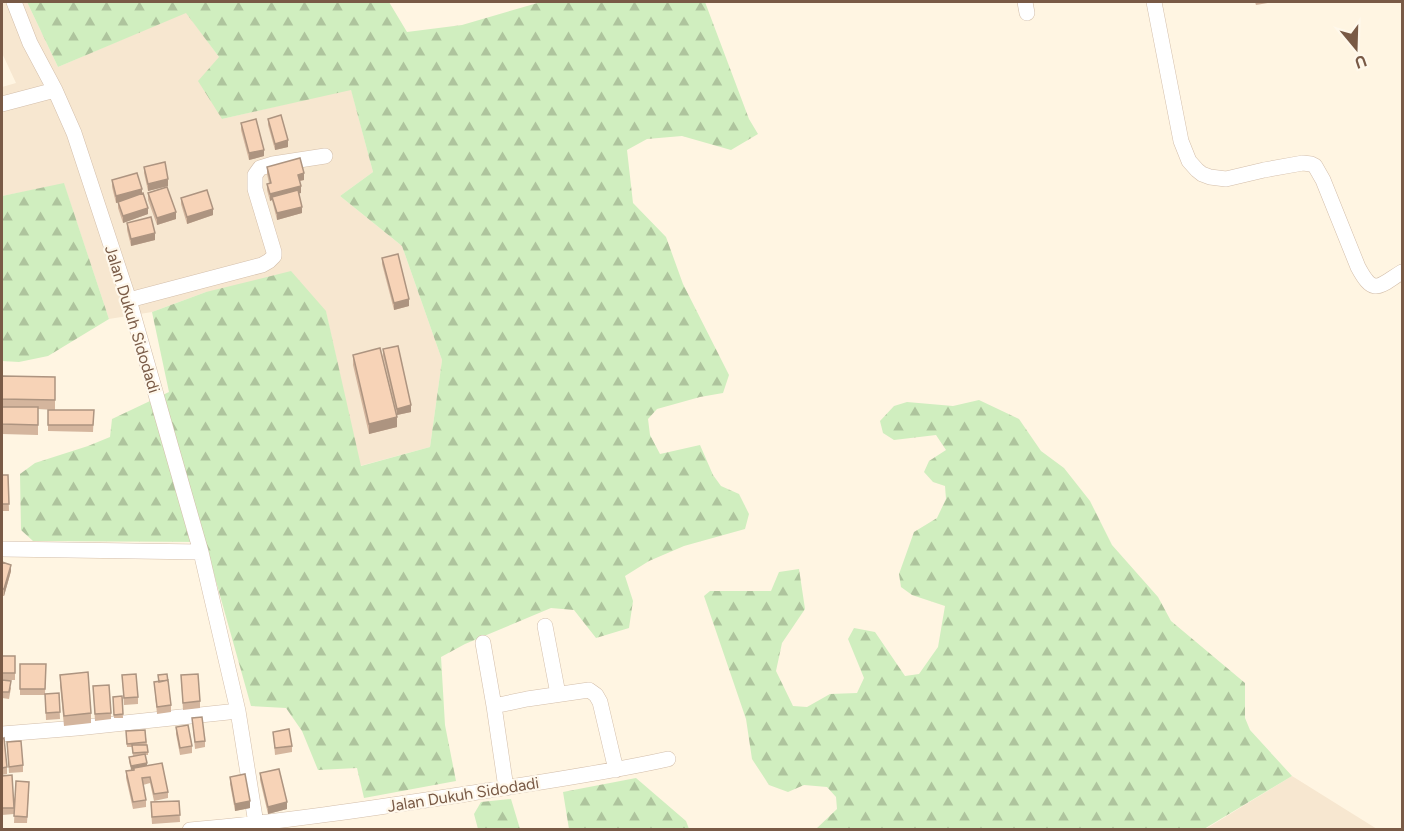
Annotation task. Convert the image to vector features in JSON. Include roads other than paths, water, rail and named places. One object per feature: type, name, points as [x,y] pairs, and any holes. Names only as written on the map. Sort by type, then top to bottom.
[{"type":"street","name":"Jalan Dukuh Sidodadi","points":[[14,2],[30,43],[55,90],[74,133],[129,300],[201,552],[238,711],[257,827]]},
{"type":"street","points":[[1154,2],[1182,141],[1189,160],[1197,170],[1210,177],[1226,179],[1283,166],[1311,164],[1323,180],[1365,280],[1376,287],[1384,285],[1402,272]]},
{"type":"street","points":[[2,104],[55,90]]},
{"type":"street","points":[[129,300],[262,265],[269,261],[274,256],[274,252],[255,189],[255,175],[260,168],[273,164],[325,156]]},
{"type":"street","points":[[2,549],[201,552]]},
{"type":"street","points":[[545,626],[558,694]]},
{"type":"street","points":[[483,643],[506,788]]},
{"type":"street","points":[[494,706],[589,690],[600,702],[616,770]]},
{"type":"street","points":[[2,734],[238,711]]},
{"type":"street","name":"Jalan Dukuh Sidodadi","points":[[190,830],[257,827],[616,770],[668,759]]}]
